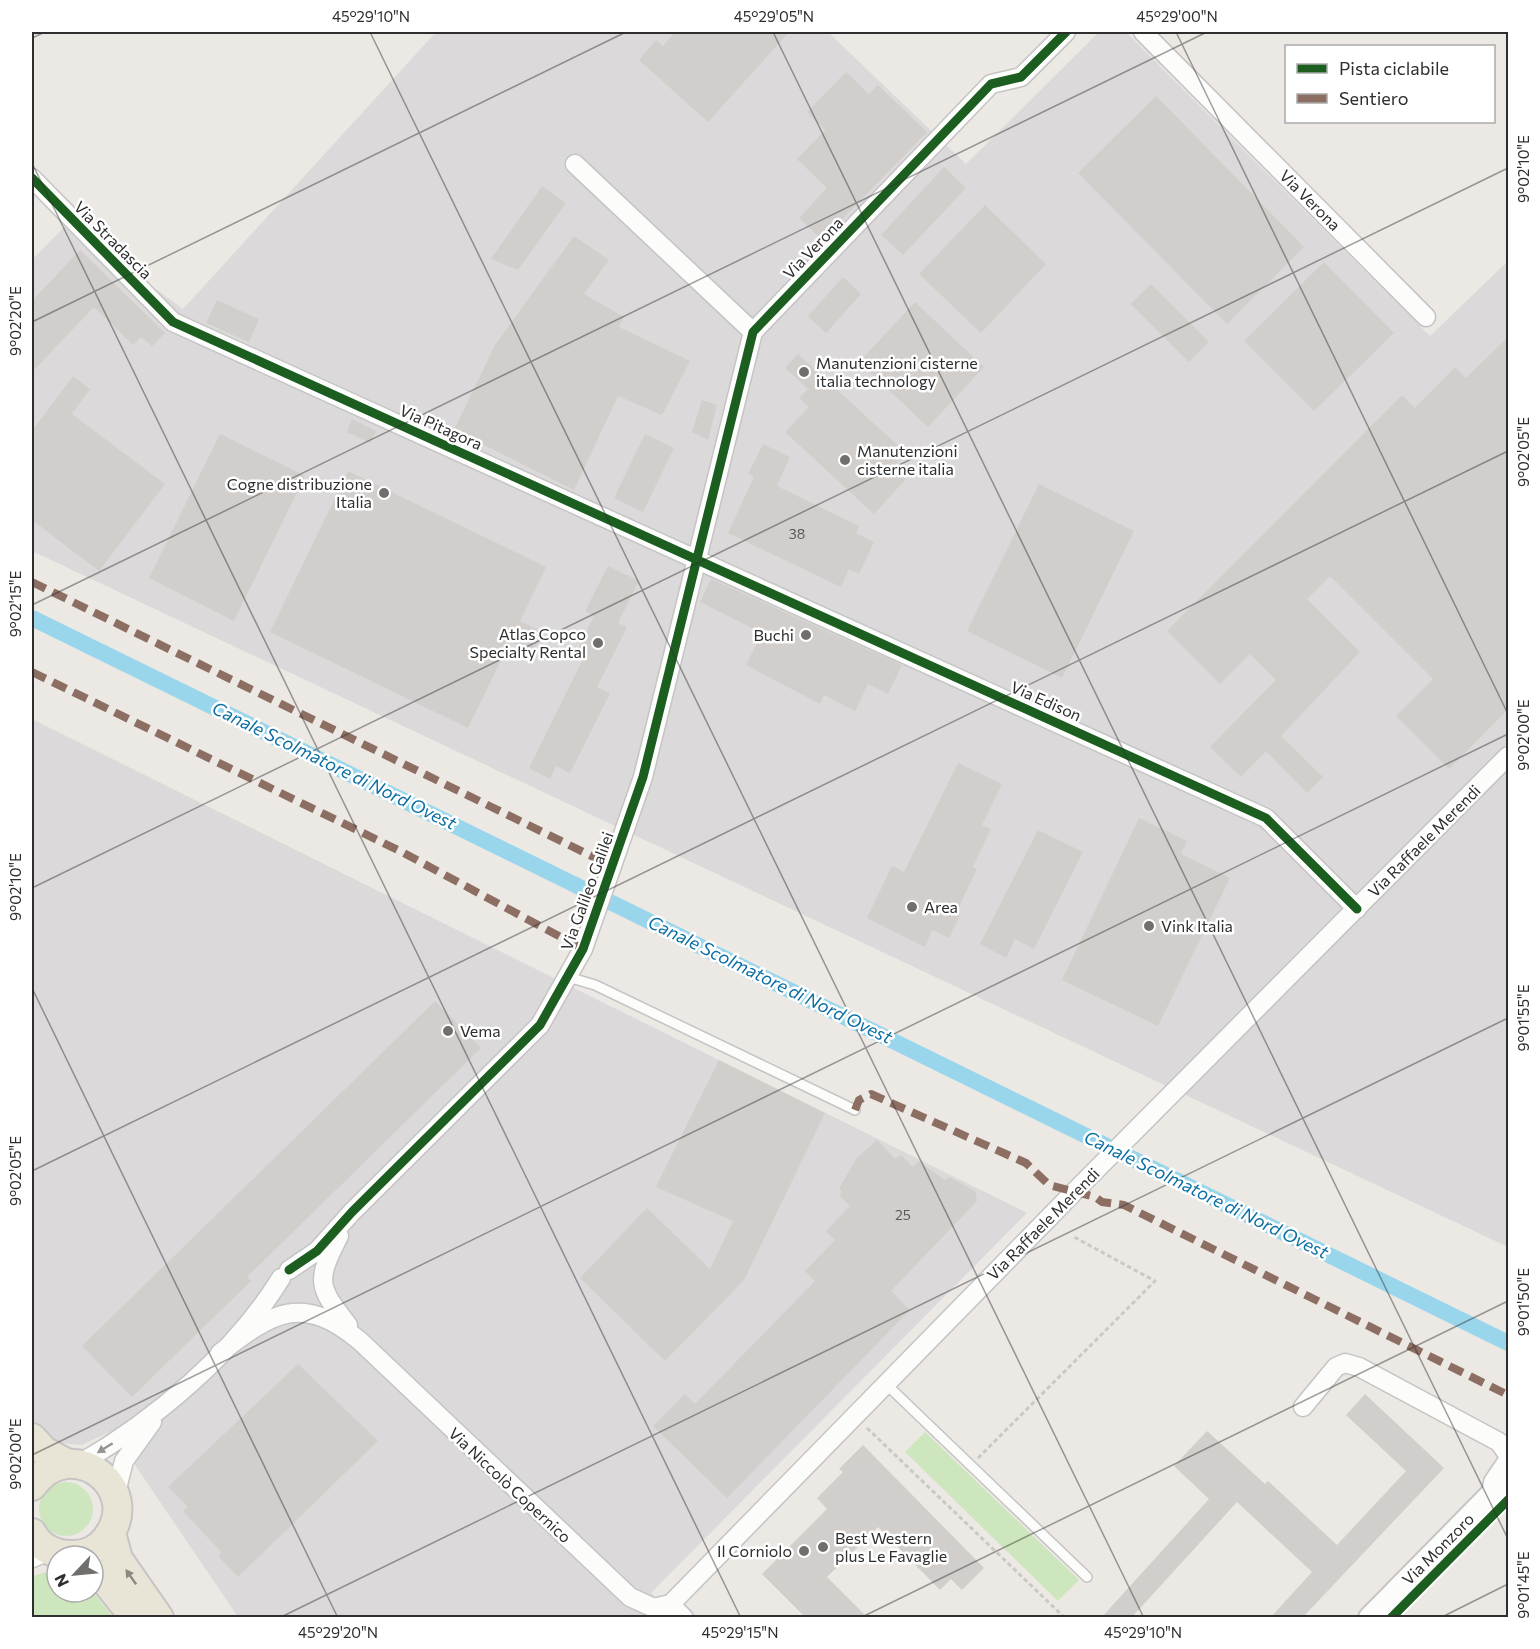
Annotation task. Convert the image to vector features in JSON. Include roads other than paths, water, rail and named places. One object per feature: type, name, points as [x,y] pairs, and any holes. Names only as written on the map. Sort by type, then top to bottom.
[{"type":"main road","points":[[32,1438],[44,1451],[102,1475],[115,1496],[116,1521],[111,1533],[99,1544]]},
{"type":"main road","points":[[32,1486],[39,1476],[51,1467],[73,1464]]},
{"type":"main road","points":[[32,1533],[45,1548]]},
{"type":"main road","points":[[111,1533],[118,1559],[159,1617]]},
{"type":"main road","points":[[105,1581],[135,1617]]},
{"type":"street","name":"Via Verona","points":[[696,559],[753,332],[991,84],[1021,77],[1066,32]]},
{"type":"street","name":"Via Verona","points":[[1143,32],[1426,317]]},
{"type":"street","points":[[575,164],[753,332]]},
{"type":"street","name":"Via Stradascia","points":[[32,178],[173,322]]},
{"type":"street","name":"Via Pitagora","points":[[173,322],[696,559]]},
{"type":"street","name":"Via Galileo Galilei","points":[[73,1464],[110,1446],[164,1406],[220,1353],[258,1310],[285,1274],[317,1251],[352,1212],[540,1025],[568,977],[587,938],[643,777],[696,559]]},
{"type":"street","name":"Via Edison","points":[[696,559],[1266,818],[1358,909]]},
{"type":"street","name":"Via Raffaele Merendi","points":[[657,1617],[1083,1183],[1509,756]]},
{"type":"street","name":"Via Galileo Galilei","points":[[322,1287],[325,1268],[352,1212]]},
{"type":"street","points":[[298,1267],[310,1270],[318,1277],[322,1287],[318,1302],[302,1311],[291,1309],[283,1302],[279,1290],[285,1274],[298,1267]]},
{"type":"street","name":"Via Niccolò Copernico","points":[[322,1287],[325,1295],[360,1341]]},
{"type":"street","name":"Via Galileo Galilei","points":[[220,1353],[268,1321],[290,1312],[302,1311]]},
{"type":"street","name":"Via Niccolò Copernico","points":[[302,1311],[326,1317],[360,1341],[630,1597],[654,1608],[670,1604]]},
{"type":"street","points":[[1303,1407],[1336,1367],[1345,1363],[1359,1367],[1499,1442],[1509,1458],[1493,1482],[1500,1490]]},
{"type":"street","name":"Via Galileo Galilei","points":[[115,1496],[124,1461],[164,1406]]},
{"type":"street","name":"Via Monzoro","points":[[1370,1617],[1500,1490]]},
{"type":"street","points":[[670,1604],[684,1617]]},
{"type":"lane","points":[[568,977],[595,985],[855,1110]]},
{"type":"lane","points":[[886,1384],[1087,1577]]},
{"type":"waterway","name":"Canale Scolmatore di Nord Ovest","points":[[32,618],[1508,1343]]},
{"type":"place","name":"Manutenzioni cisterne italia technology","points":[[804,372]]},
{"type":"place","name":"Manutenzioni cisterne italia","points":[[845,460]]},
{"type":"place","name":"Cogne distribuzione Italia","points":[[384,493]]},
{"type":"place","name":"Buchi","points":[[806,635]]},
{"type":"place","name":"Atlas Copco Specialty Rental","points":[[598,643]]},
{"type":"place","name":"Area","points":[[912,907]]},
{"type":"place","name":"Vink Italia","points":[[1149,926]]},
{"type":"place","name":"Vema","points":[[448,1031]]},
{"type":"place","name":"Best Western plus Le Favaglie","points":[[823,1547]]},
{"type":"place","name":"Il Corniolo","points":[[804,1551]]}]
